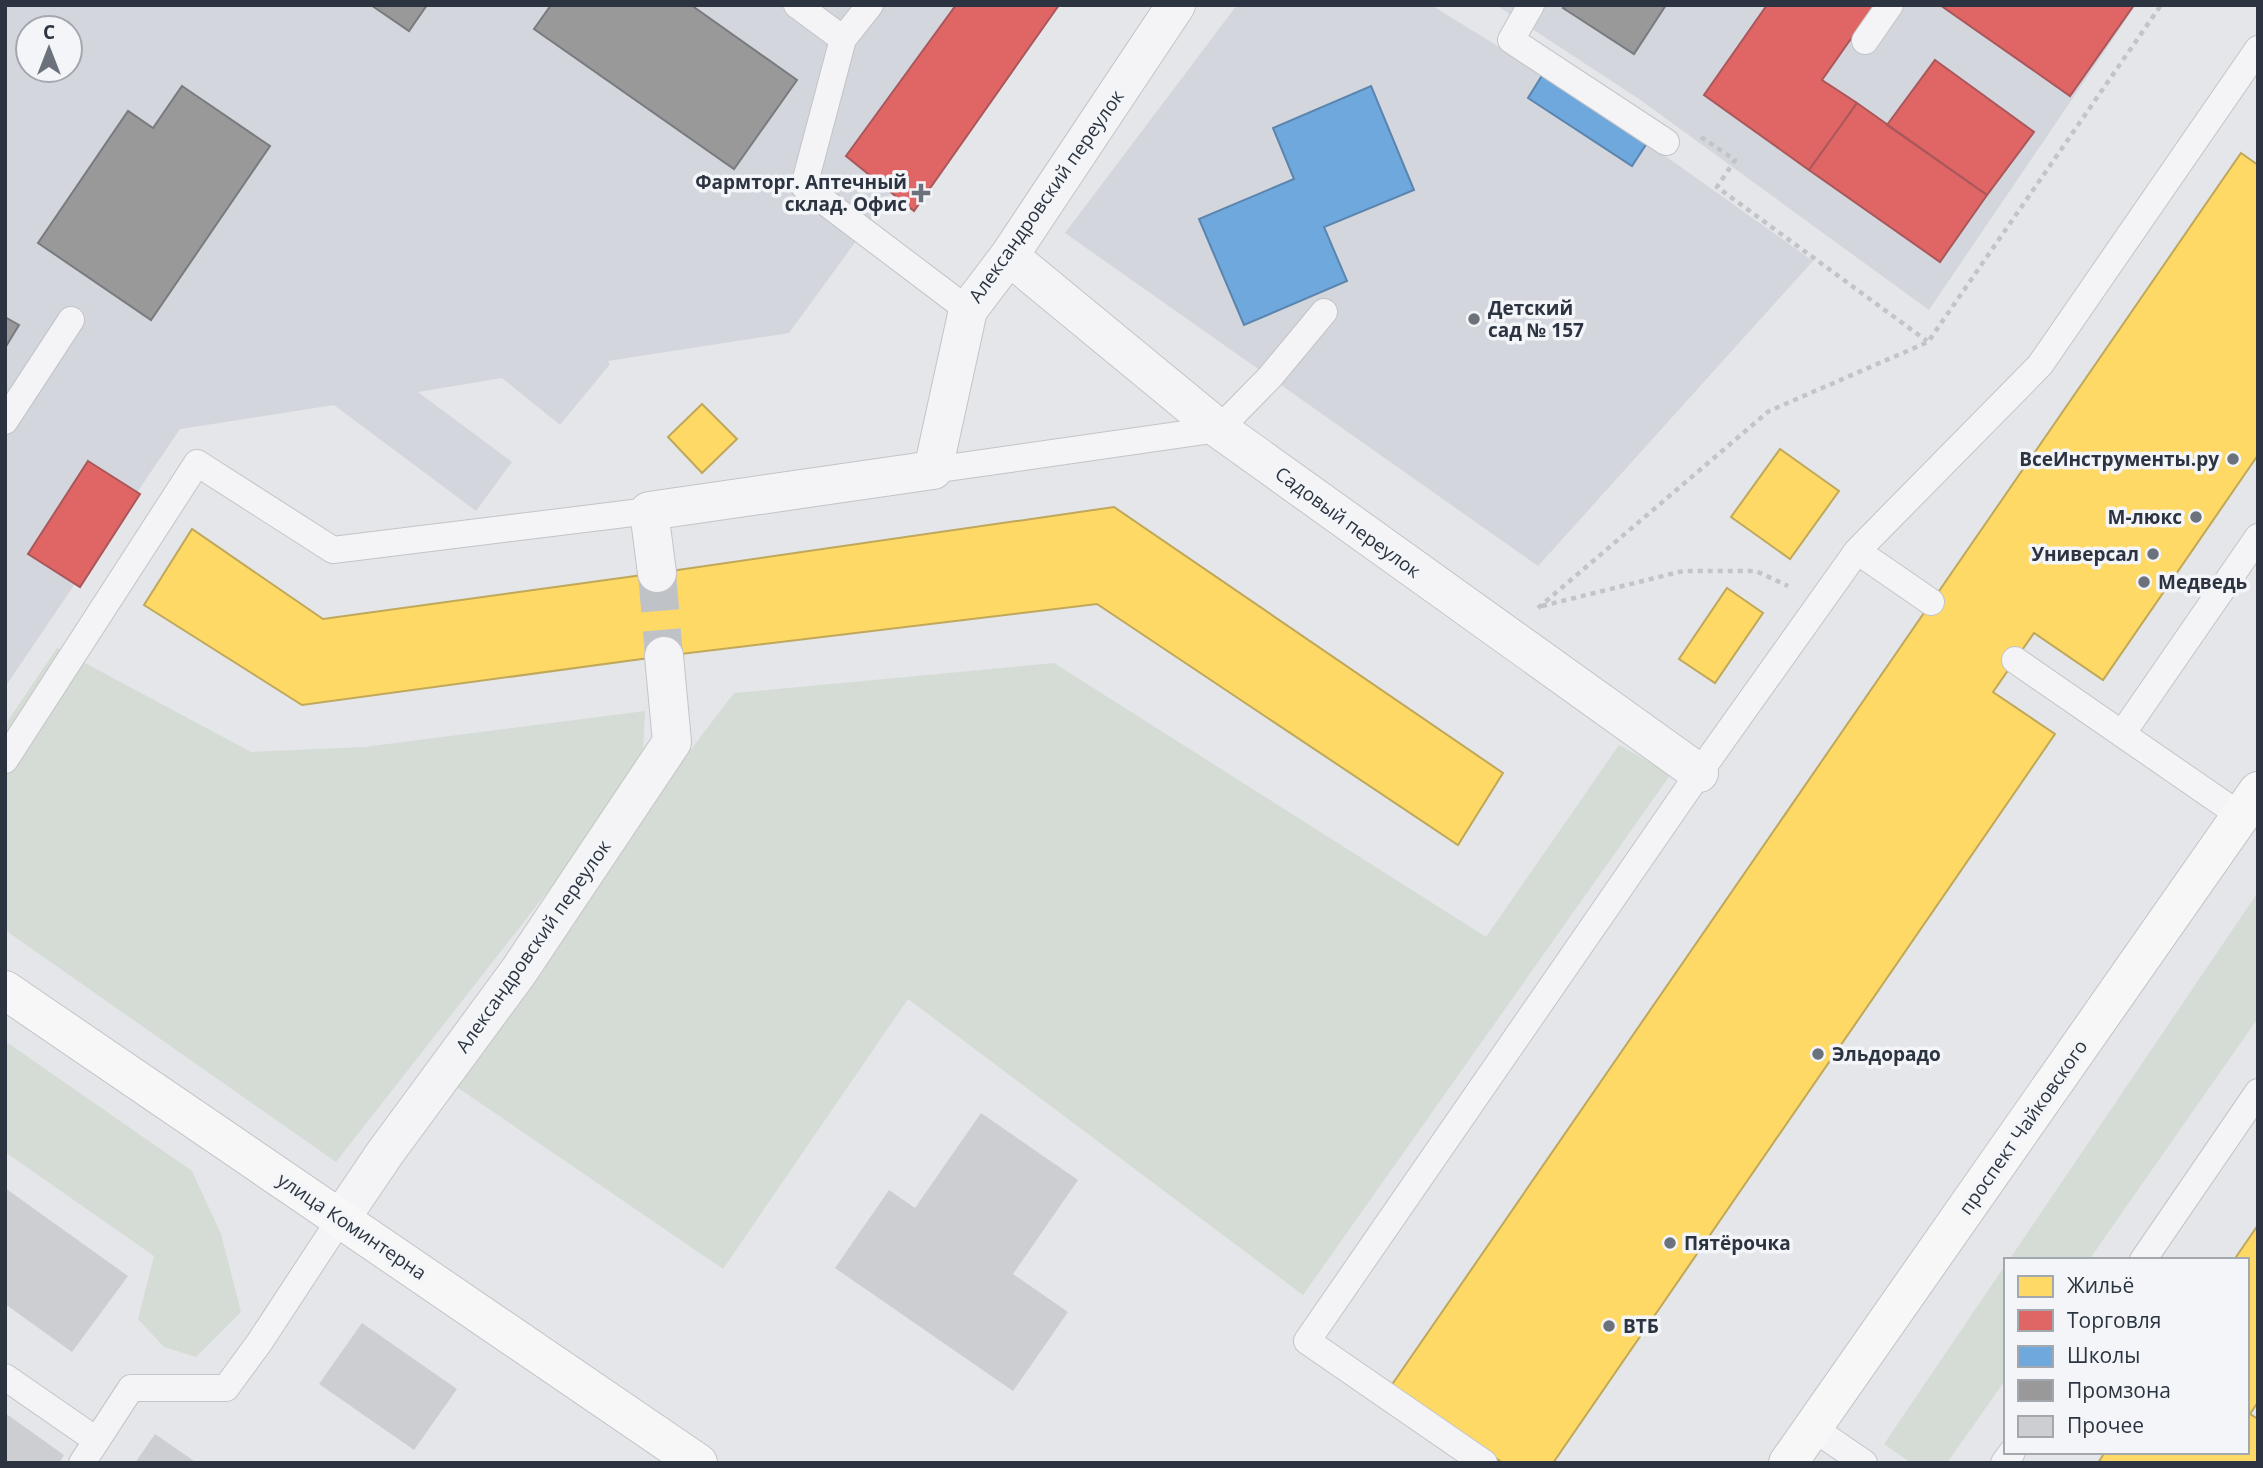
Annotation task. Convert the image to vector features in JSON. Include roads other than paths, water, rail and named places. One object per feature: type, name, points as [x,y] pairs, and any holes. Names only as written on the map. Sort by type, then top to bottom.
[{"type":"main road","name":"проспект Чайковского","points":[[1788,1463],[2249,804]]},
{"type":"main road","name":"улица Коминтерна","points":[[5,990],[698,1463]]},
{"type":"street","name":"Александровский переулок","points":[[933,470],[968,310],[1009,256],[1176,5]]},
{"type":"street","name":"Садовый переулок","points":[[1009,256],[1219,429],[1699,772]]},
{"type":"street","points":[[657,573],[649,512],[933,470]]},
{"type":"street","name":"Александровский переулок","points":[[341,1218],[385,1153],[519,971],[672,741],[664,656]]},
{"type":"lane","points":[[797,5],[844,39]]},
{"type":"lane","points":[[870,5],[844,39],[804,186],[968,310]]},
{"type":"lane","points":[[1531,5],[1511,40],[1666,142]]},
{"type":"lane","points":[[1865,41],[1890,5]]},
{"type":"lane","points":[[1484,1463],[1307,1341],[1699,772],[1857,551],[2040,365],[2258,49]]},
{"type":"lane","points":[[933,470],[1219,429],[1270,377],[1325,312]]},
{"type":"lane","points":[[5,421],[71,320]]},
{"type":"lane","points":[[5,760],[197,463],[333,550],[649,512]]},
{"type":"lane","points":[[2122,734],[2258,537]]},
{"type":"lane","points":[[1857,551],[1931,602]]},
{"type":"lane","points":[[2015,660],[2122,734],[2249,804]]},
{"type":"lane","points":[[2144,1258],[2258,1092]]},
{"type":"lane","points":[[82,1463],[131,1388],[226,1388],[341,1218]]},
{"type":"lane","points":[[5,1377],[96,1440]]},
{"type":"lane","points":[[1813,1428],[1864,1463]]},
{"type":"tunnel","points":[[657,573],[664,656]]},
{"type":"place","name":"Фармторг. Аптечный склад. Офис","points":[[921,193]]},
{"type":"place","name":"Детский сад № 157","points":[[1474,319]]},
{"type":"place","name":"ВсеИнструменты.ру","points":[[2233,459]]},
{"type":"place","name":"М-люкс","points":[[2196,517]]},
{"type":"place","name":"Универсал","points":[[2153,554]]},
{"type":"place","name":"Медведь","points":[[2144,582]]},
{"type":"place","name":"Эльдорадо","points":[[1818,1054]]},
{"type":"place","name":"Пятёрочка","points":[[1670,1243]]},
{"type":"place","name":"ВТБ","points":[[1609,1326]]}]
